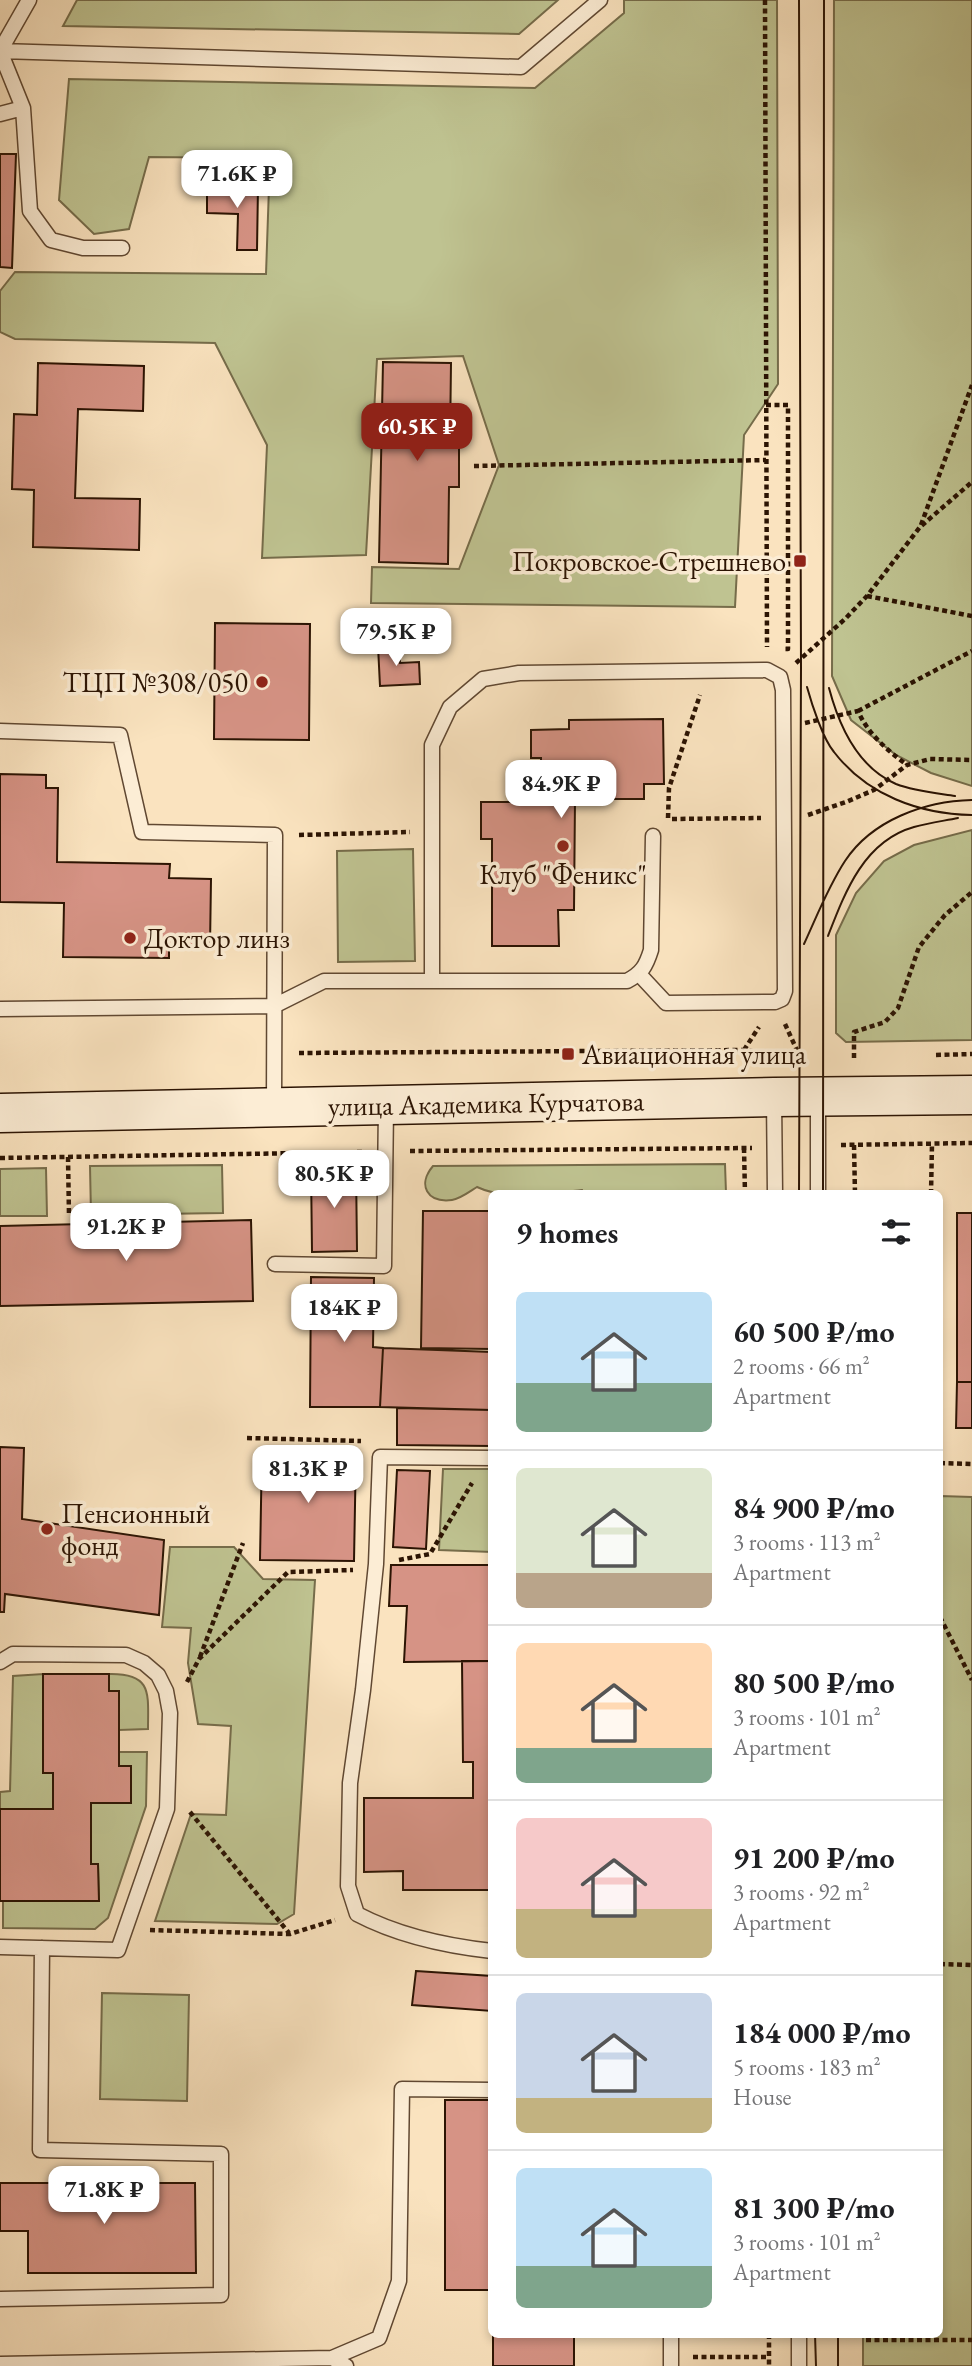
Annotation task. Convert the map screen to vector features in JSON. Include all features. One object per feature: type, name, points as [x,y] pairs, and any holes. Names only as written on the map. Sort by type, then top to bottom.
[{"type":"main road","name":"улица Академика Курчатова","points":[[0,1113],[972,1095]]},
{"type":"lane","points":[[0,50],[29,0]]},
{"type":"lane","points":[[0,50],[521,67],[600,0]]},
{"type":"lane","points":[[0,50],[23,108],[30,211],[51,240],[83,248],[122,248]]},
{"type":"lane","points":[[0,114],[23,108]]},
{"type":"lane","points":[[432,981],[432,745],[450,707],[483,679],[519,673],[708,671],[774,674],[783,690],[785,991],[782,999],[775,1002],[666,1003],[639,974]]},
{"type":"lane","points":[[0,731],[120,735],[142,832],[275,835],[274,1107]]},
{"type":"lane","points":[[0,1009],[274,1006],[324,981],[627,981],[647,965],[651,950],[653,836]]},
{"type":"lane","points":[[818,1096],[818,1190]]},
{"type":"lane","points":[[774,1097],[775,1190]]},
{"type":"lane","points":[[275,1265],[384,1266],[386,1105]]},
{"type":"lane","points":[[488,1458],[380,1457],[376,1564],[363,1690],[349,1783],[348,1886],[357,1914],[384,1929],[488,1951]]},
{"type":"lane","points":[[0,1662],[13,1654],[126,1655],[144,1663],[158,1675],[166,1691],[170,1713],[167,1809],[118,1950],[0,1948]]},
{"type":"lane","points":[[0,2298],[221,2295],[221,2154],[40,2150],[42,1948]]},
{"type":"lane","points":[[0,2364],[332,2358],[379,2338],[399,2281],[402,2089],[488,2090]]},
{"type":"lane","points":[[671,2338],[671,2362]]},
{"type":"lane","points":[[799,2338],[799,2366]]},
{"type":"lane","points":[[332,2358],[346,2366]]},
{"type":"path","points":[[765,0],[766,460],[774,674]]},
{"type":"path","points":[[920,527],[972,385]]},
{"type":"path","points":[[766,405],[788,405],[788,649]]},
{"type":"path","points":[[474,466],[766,460]]},
{"type":"path","points":[[774,674],[845,619],[867,596],[920,527],[972,482]]},
{"type":"path","points":[[867,596],[972,616]]},
{"type":"path","points":[[783,724],[810,723],[858,711],[972,651]]},
{"type":"path","points":[[653,836],[668,819],[669,788],[708,671]]},
{"type":"path","points":[[858,711],[864,725],[872,734],[889,752],[907,765]]},
{"type":"path","points":[[801,817],[846,802],[874,789],[907,765],[930,759],[972,760]]},
{"type":"path","points":[[668,819],[772,818]]},
{"type":"path","points":[[275,835],[431,831]]},
{"type":"path","points":[[844,1058],[854,1058],[854,1032],[885,1022],[898,1008],[919,947],[945,915],[972,892]]},
{"type":"path","points":[[274,1053],[744,1050],[812,1058]]},
{"type":"path","points":[[855,1190],[854,1145],[972,1143]]},
{"type":"path","points":[[931,1190],[932,1144]]},
{"type":"path","points":[[744,1149],[745,1190]]},
{"type":"path","points":[[68,1157],[69,1215]]},
{"type":"path","points":[[247,1438],[369,1441],[380,1457]]},
{"type":"path","points":[[200,1659],[288,1572],[358,1570],[430,1554],[488,1460]]},
{"type":"path","points":[[943,1463],[972,1464]]},
{"type":"path","points":[[170,1713],[200,1659],[243,1543]]},
{"type":"path","points":[[943,1623],[972,1679]]},
{"type":"path","points":[[167,1784],[290,1934]]},
{"type":"path","points":[[125,1930],[290,1934],[357,1914]]},
{"type":"path","points":[[943,1964],[972,1965]]},
{"type":"path","points":[[769,2338],[769,2366]]},
{"type":"path","points":[[866,2340],[972,2340]]},
{"type":"path","points":[[671,2362],[769,2357]]},
{"type":"green space","points":[[77,0],[558,0],[519,34],[63,26]]},
{"type":"green space","points":[[624,0],[777,0],[778,384],[744,435],[735,607],[371,603],[372,567],[459,569],[499,465],[463,356],[377,359],[366,555],[262,558],[267,445],[215,343],[15,339],[0,332],[0,291],[15,272],[266,274],[270,158],[149,157],[129,229],[94,234],[59,200],[69,79],[535,88],[624,13]]},
{"type":"green space","points":[[834,0],[972,0],[972,786],[931,773],[896,755],[851,720],[832,676]]},
{"type":"green space","points":[[972,830],[972,1040],[846,1042],[836,1033],[836,935],[856,893],[884,861],[914,845]]},
{"type":"green space","points":[[413,849],[415,961],[338,962],[337,851]]},
{"type":"green space","points":[[725,1164],[726,1190],[488,1191],[477,1187],[458,1198],[443,1200],[431,1196],[425,1186],[433,1166]]},
{"type":"green space","points":[[222,1165],[223,1213],[91,1215],[90,1166]]},
{"type":"green space","points":[[46,1168],[47,1216],[0,1216],[0,1169]]},
{"type":"green space","points":[[443,1469],[488,1469],[488,1552],[439,1550]]},
{"type":"green space","points":[[943,1496],[972,1497],[972,2366],[863,2366],[863,2338],[943,2338]]},
{"type":"green space","points":[[170,1547],[234,1547],[263,1579],[315,1580],[294,1914],[277,1924],[155,1921],[191,1814],[226,1815],[231,1726],[198,1724],[188,1663],[191,1628],[162,1627]]},
{"type":"green space","points":[[43,1674],[43,1773],[53,1773],[53,1809],[0,1809],[0,1792],[10,1791],[13,1676]]},
{"type":"green space","points":[[109,1674],[134,1677],[141,1682],[147,1696],[148,1729],[119,1730],[119,1691],[109,1691]]},
{"type":"green space","points":[[119,1752],[147,1752],[146,1806],[108,1918],[95,1929],[3,1928],[3,1901],[99,1901],[98,1865],[91,1864],[91,1803],[119,1766]]},
{"type":"green space","points":[[102,1993],[189,1995],[187,2101],[100,2099]]},
{"type":"building","points":[[0,154],[16,154],[12,268],[0,267]]},
{"type":"building","points":[[207,185],[258,186],[257,250],[237,250],[238,214],[207,213]]},
{"type":"building","points":[[383,362],[451,363],[450,440],[459,440],[459,487],[449,487],[448,564],[379,562]]},
{"type":"building","points":[[38,363],[144,366],[143,411],[78,409],[75,498],[140,499],[139,550],[33,547],[34,490],[12,489],[14,414],[37,415]]},
{"type":"building","name":"ТЦП №308/050","points":[[215,623],[310,624],[309,740],[214,739]]},
{"type":"building","points":[[399,645],[400,663],[419,662],[420,684],[380,686],[378,646]]},
{"type":"building","points":[[663,719],[664,784],[644,784],[644,799],[575,799],[574,910],[558,910],[559,946],[492,946],[492,839],[481,839],[481,802],[541,802],[541,758],[531,758],[531,730],[569,729],[569,720]]},
{"type":"building","points":[[0,774],[46,775],[46,788],[58,788],[57,862],[170,864],[169,878],[211,879],[210,946],[169,946],[169,958],[63,957],[64,903],[0,902]]},
{"type":"building","points":[[356,1167],[357,1251],[312,1252],[311,1168]]},
{"type":"building","points":[[423,1211],[488,1211],[488,1349],[421,1348]]},
{"type":"building","points":[[957,1213],[972,1213],[972,1382],[957,1382]]},
{"type":"building","points":[[251,1220],[253,1301],[0,1306],[0,1226]]},
{"type":"building","points":[[311,1277],[374,1278],[373,1347],[383,1348],[380,1407],[310,1407]]},
{"type":"building","points":[[383,1348],[488,1352],[488,1410],[380,1407]]},
{"type":"building","points":[[957,1382],[972,1382],[972,1428],[956,1428]]},
{"type":"building","points":[[397,1408],[488,1410],[488,1446],[397,1445]]},
{"type":"building","name":"Пенсионный фонд","points":[[0,1447],[24,1448],[22,1519],[164,1540],[159,1615],[5,1594],[4,1612],[0,1612]]},
{"type":"building","points":[[262,1448],[356,1450],[354,1561],[260,1560]]},
{"type":"building","points":[[397,1470],[430,1471],[426,1549],[393,1547]]},
{"type":"building","points":[[391,1565],[488,1565],[488,1661],[404,1662],[407,1606],[389,1606]]},
{"type":"building","points":[[462,1661],[488,1661],[488,1890],[403,1890],[403,1871],[364,1872],[364,1798],[473,1798],[473,1762],[463,1762]]},
{"type":"building","points":[[43,1674],[109,1674],[109,1691],[119,1691],[119,1766],[131,1766],[131,1803],[91,1803],[91,1864],[98,1864],[99,1901],[0,1901],[0,1809],[53,1809],[53,1773],[43,1773]]},
{"type":"building","points":[[416,1971],[488,1976],[488,2011],[412,2005]]},
{"type":"building","points":[[445,2100],[488,2100],[488,2290],[445,2290]]},
{"type":"building","points":[[0,2183],[195,2183],[196,2273],[28,2273],[28,2231],[0,2231]]},
{"type":"building","points":[[493,2338],[574,2338],[574,2366],[493,2366]]},
{"type":"tram line","points":[[799,0],[799,1190]]},
{"type":"tram line","points":[[823,1190],[824,0]]},
{"type":"tram line","points":[[807,687],[818,721],[830,746],[862,780],[878,791],[914,806],[972,815]]},
{"type":"tram line","points":[[829,688],[844,731],[870,767],[896,784],[955,796]]},
{"type":"tram line","points":[[804,944],[839,871],[856,847],[870,834],[918,809],[972,800]]},
{"type":"tram line","points":[[828,936],[849,886],[869,856],[882,844],[914,827],[958,818]]},
{"type":"tram line","points":[[815,2338],[816,2366]]},
{"type":"tram line","points":[[838,2338],[838,2366]]},
{"type":"place","name":"Покровское-Стрешнево","points":[[800,561]]},
{"type":"place","name":"ТЦП №308/050","points":[[262,682]]},
{"type":"place","name":"Клуб \"Феникс\"","points":[[563,846]]},
{"type":"place","name":"Доктор линз","points":[[130,938]]},
{"type":"place","name":"Авиационная улица","points":[[568,1054]]},
{"type":"place","name":"Пенсионный фонд","points":[[47,1529]]}]
